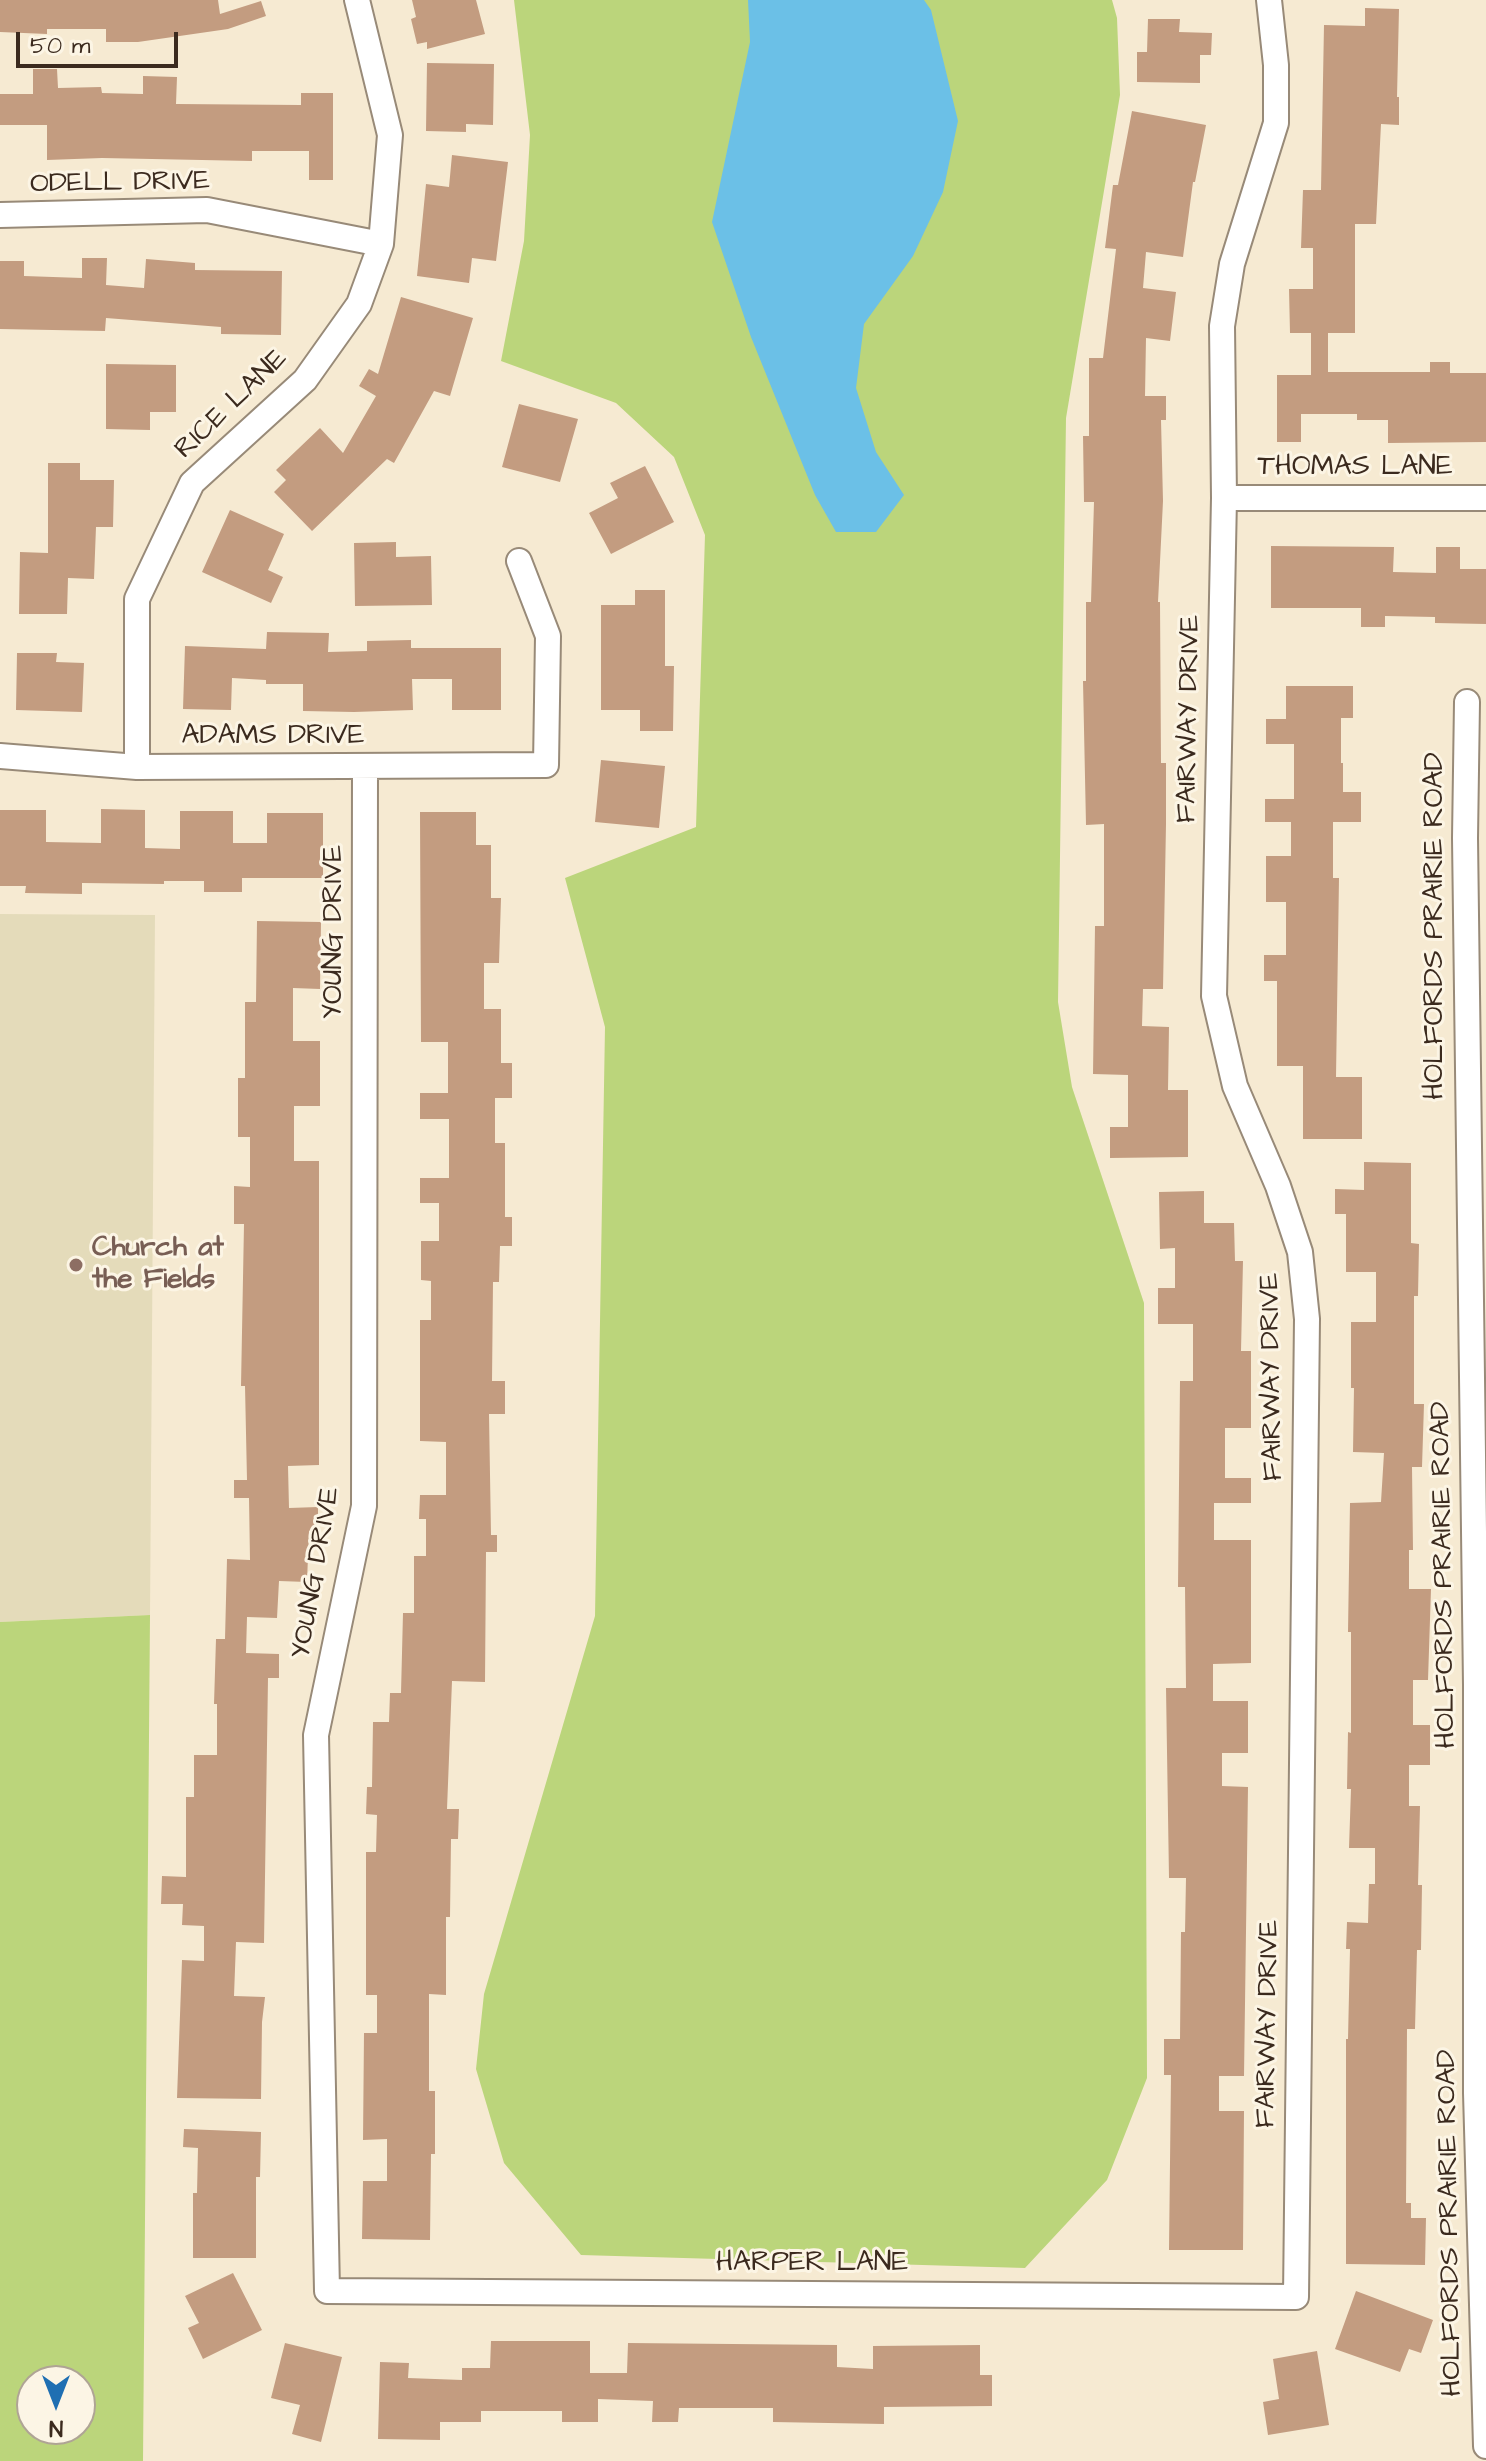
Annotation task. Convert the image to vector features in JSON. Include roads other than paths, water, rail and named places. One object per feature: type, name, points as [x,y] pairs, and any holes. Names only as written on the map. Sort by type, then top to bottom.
[{"type":"street","name":"RICE LANE","points":[[137,767],[137,599],[192,483],[305,380],[359,304],[381,244],[390,135],[357,0]]},
{"type":"street","name":"FAIRWAY DRIVE","points":[[1269,0],[1276,65],[1276,123],[1232,264],[1222,326],[1224,498],[1214,996],[1235,1086],[1278,1186],[1300,1252],[1307,1319],[1296,2297]]},
{"type":"street","name":"ODELL DRIVE","points":[[0,215],[207,210],[381,244]]},
{"type":"street","name":"THOMAS LANE","points":[[1224,498],[1486,498]]},
{"type":"street","name":"ADAMS DRIVE","points":[[0,756],[137,767],[546,765],[548,636],[519,561]]},
{"type":"street","name":"HOLFORDS PRAIRIE ROAD","points":[[1467,702],[1475,838],[1467,1132],[1481,1685],[1476,2093],[1486,2446]]},
{"type":"street","name":"YOUNG DRIVE","points":[[327,2291],[316,1735],[364,1506],[365,768]]},
{"type":"street","name":"HARPER LANE","points":[[327,2291],[1296,2297]]},
{"type":"water","points":[[748,0],[924,0],[931,10],[958,121],[943,192],[913,256],[864,324],[856,388],[876,452],[904,495],[876,532],[836,532],[815,495],[751,337],[712,222],[750,42]]},
{"type":"place","name":"Church at the Fields","points":[[76,1265]]}]
